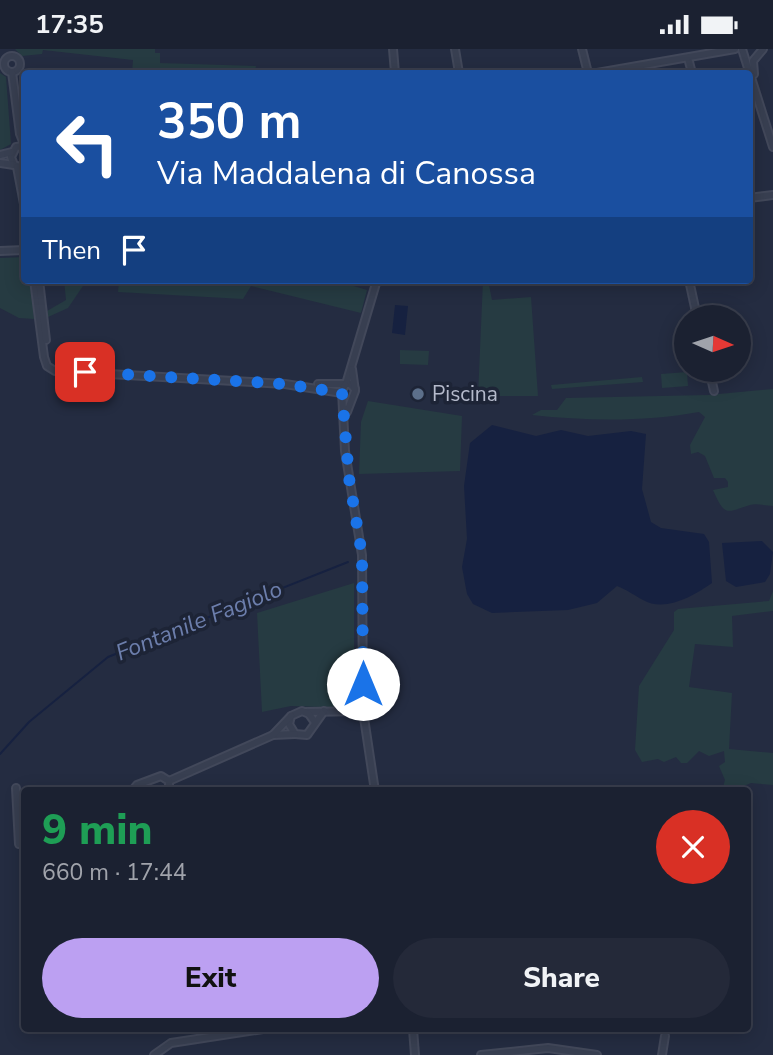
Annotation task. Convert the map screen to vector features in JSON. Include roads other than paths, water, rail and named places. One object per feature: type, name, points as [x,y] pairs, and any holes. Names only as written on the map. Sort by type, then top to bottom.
[{"type":"street","points":[[393,49],[395,70]]},
{"type":"street","points":[[455,49],[458,70]]},
{"type":"street","points":[[584,49],[588,70]]},
{"type":"street","points":[[640,70],[706,52],[735,49]]},
{"type":"street","points":[[743,49],[750,70]]},
{"type":"street","points":[[756,89],[753,64],[755,56],[763,49]]},
{"type":"street","points":[[0,163],[19,167],[14,150],[20,134],[12,72],[19,63],[10,52],[2,65],[12,72]]},
{"type":"street","points":[[688,58],[691,70]]},
{"type":"street","points":[[753,80],[773,147]]},
{"type":"street","points":[[769,129],[773,138]]},
{"type":"street","points":[[0,156],[21,146]]},
{"type":"street","points":[[753,198],[773,195]]},
{"type":"street","points":[[0,251],[21,250]]},
{"type":"street","points":[[36,284],[47,366],[55,371],[285,384],[345,384],[354,392]]},
{"type":"street","points":[[37,284],[50,363],[68,370]]},
{"type":"street","points":[[374,787],[363,711],[362,555],[349,478],[343,394],[376,284]]},
{"type":"street","points":[[690,284],[694,305]]},
{"type":"street","points":[[42,308],[42,339]]},
{"type":"street","points":[[344,424],[354,392],[352,368]]},
{"type":"street","points":[[712,382],[714,391]]},
{"type":"street","points":[[285,384],[343,394],[354,392]]},
{"type":"street","points":[[273,735],[299,711],[363,711]]},
{"type":"street","points":[[135,787],[157,777],[169,781],[273,735],[310,733],[314,721],[324,711]]},
{"type":"street","points":[[306,712],[314,721]]},
{"type":"street","points":[[291,716],[290,728],[295,734]]},
{"type":"street","points":[[169,781],[169,787]]},
{"type":"street","points":[[16,788],[21,843]]},
{"type":"street","points":[[154,1055],[172,1043],[244,1032]]},
{"type":"street","points":[[413,1032],[415,1055]]},
{"type":"street","points":[[662,1055],[665,1036]]},
{"type":"street","points":[[481,1055],[536,1051],[597,1055]]},
{"type":"water","points":[[395,305],[408,306],[405,335],[392,333]]},
{"type":"water","points":[[492,425],[536,436],[561,430],[588,436],[631,431],[646,434],[642,489],[651,522],[661,528],[704,534],[709,542],[712,583],[679,601],[661,605],[643,600],[617,586],[597,603],[568,610],[492,613],[473,604],[467,594],[462,567],[467,539],[464,486],[470,443]]},
{"type":"water","points":[[762,541],[773,552],[770,574],[765,582],[736,587],[726,581],[722,543]]},
{"type":"waterway","name":"Fontanile Fagiolo","points":[[0,754],[29,722],[108,657],[348,562]]},
{"type":"place","name":"Piscina","points":[[418,394]]}]
